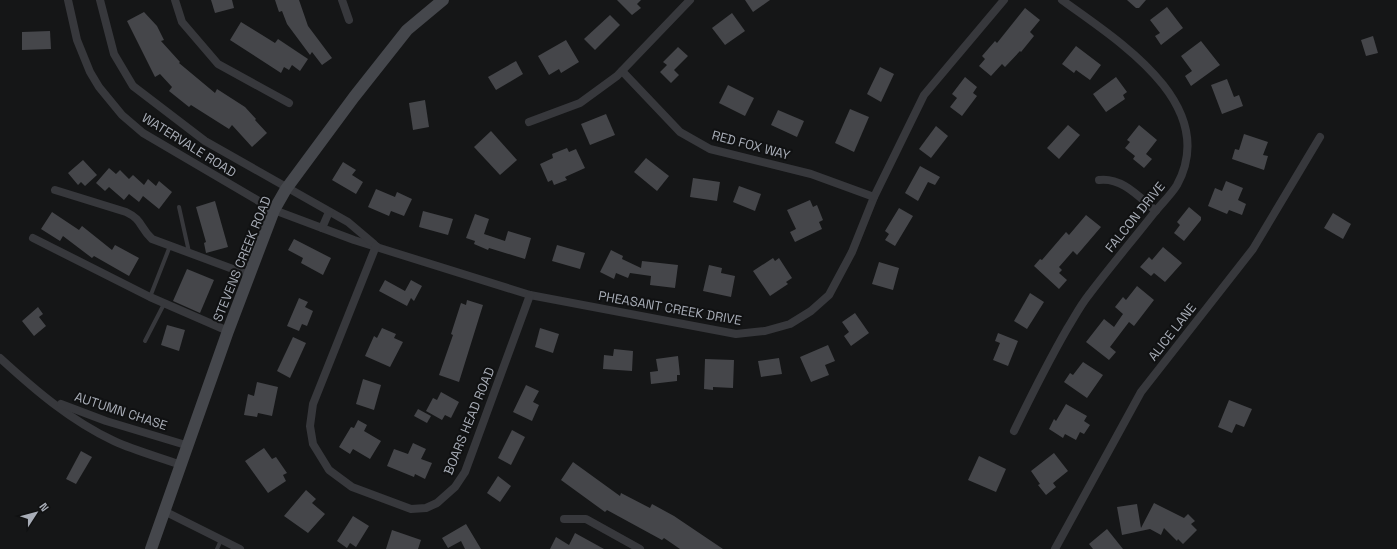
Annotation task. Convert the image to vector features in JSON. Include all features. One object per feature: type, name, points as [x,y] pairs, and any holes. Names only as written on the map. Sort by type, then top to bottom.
[{"type":"street","name":"WATERVALE ROAD","points":[[68,0],[77,40],[90,72],[99,87],[122,115],[143,133],[274,210]]},
{"type":"street","name":"WATERVALE ROAD","points":[[100,0],[114,54],[133,86],[205,141],[286,188]]},
{"type":"street","points":[[175,0],[182,22],[218,64],[289,103]]},
{"type":"street","points":[[342,0],[349,20]]},
{"type":"street","name":"STEVENS CREEK ROAD","points":[[151,549],[228,331],[274,210],[286,188],[354,97],[407,30],[443,0]]},
{"type":"street","points":[[529,122],[580,103],[617,76],[690,0]]},
{"type":"street","name":"PHEASANT CREEK DRIVE","points":[[274,210],[376,246],[530,295],[736,334],[765,331],[784,326],[811,311],[829,295],[852,252],[874,197],[924,95],[1004,0]]},
{"type":"street","name":"FALCON DRIVE","points":[[1014,431],[1045,368],[1086,297],[1177,186],[1188,157],[1188,135],[1180,110],[1172,97],[1150,70],[1113,37],[1062,0]]},
{"type":"street","name":"RED FOX WAY","points":[[622,71],[680,132],[710,149],[744,156],[811,174],[874,197]]},
{"type":"street","name":"ALICE LANE","points":[[1056,549],[1141,392],[1254,249],[1320,137]]},
{"type":"street","points":[[1099,180],[1110,178],[1126,186],[1156,211]]},
{"type":"street","name":"PHEASANT CREEK DRIVE","points":[[286,188],[348,222],[376,246]]},
{"type":"street","points":[[55,190],[136,217],[140,221],[144,232],[152,239],[249,275]]},
{"type":"street","points":[[322,228],[329,212]]},
{"type":"street","points":[[33,238],[164,304],[228,331]]},
{"type":"street","name":"BOARS HEAD ROAD","points":[[376,246],[313,404],[310,426],[313,444],[329,470],[352,486],[410,509],[426,508],[437,503],[455,487],[464,472],[530,295]]},
{"type":"street","name":"AUTUMN CHASE","points":[[0,358],[47,399],[114,441],[181,465]]},
{"type":"street","name":"AUTUMN CHASE","points":[[47,399],[106,421],[188,446]]},
{"type":"street","points":[[164,511],[240,549]]},
{"type":"street","points":[[564,519],[586,519],[640,549]]},
{"type":"lane","points":[[179,207],[189,252]]},
{"type":"lane","points":[[150,297],[170,245]]},
{"type":"lane","points":[[146,341],[164,304]]},
{"type":"lane","points":[[217,549],[221,539]]},
{"type":"building","points":[[211,0],[232,0],[234,8],[215,13]]},
{"type":"building","points":[[275,0],[299,0],[308,26],[332,58],[322,65],[312,52],[310,55],[287,24],[282,11],[279,12]]},
{"type":"building","points":[[617,0],[641,0],[637,4],[641,8],[632,15]]},
{"type":"building","points":[[745,0],[770,0],[753,12]]},
{"type":"building","points":[[1127,0],[1146,0],[1139,8],[1136,8]]},
{"type":"building","points":[[1167,7],[1183,28],[1161,45],[1155,36],[1160,33],[1150,20]]},
{"type":"building","points":[[1025,8],[1040,20],[1030,32],[1034,36],[1021,52],[1020,51],[1005,67],[1002,64],[991,76],[979,66],[985,59],[982,56],[995,41],[997,43]]},
{"type":"building","points":[[144,12],[157,26],[164,40],[161,41],[180,62],[179,63],[215,93],[217,89],[245,107],[256,119],[255,120],[267,133],[252,147],[232,125],[229,129],[191,105],[189,107],[169,91],[172,87],[160,74],[155,77],[127,21]]},
{"type":"building","points":[[732,13],[745,31],[725,45],[712,28]]},
{"type":"building","points":[[610,15],[620,25],[595,50],[584,39]]},
{"type":"building","points":[[241,22],[275,43],[278,39],[308,59],[300,71],[292,65],[289,70],[284,67],[281,73],[230,40]]},
{"type":"building","points":[[50,31],[51,49],[22,50],[22,32]]},
{"type":"building","points":[[1373,36],[1378,53],[1366,56],[1361,40]]},
{"type":"building","points":[[566,40],[579,62],[561,73],[559,69],[549,75],[538,56]]},
{"type":"building","points":[[1201,41],[1220,65],[1191,86],[1185,76],[1192,71],[1181,56]]},
{"type":"building","points":[[1076,46],[1101,65],[1090,80],[1076,70],[1074,73],[1062,64]]},
{"type":"building","points":[[678,47],[688,56],[674,70],[679,75],[671,83],[660,72],[667,65],[663,62]]},
{"type":"building","points":[[516,61],[523,74],[496,90],[488,77]]},
{"type":"building","points":[[880,67],[894,74],[881,102],[867,94]]},
{"type":"building","points":[[965,77],[977,87],[973,93],[977,96],[962,116],[950,107],[957,98],[952,94]]},
{"type":"building","points":[[1116,77],[1127,92],[1123,95],[1125,99],[1106,112],[1093,94]]},
{"type":"building","points":[[1227,79],[1234,97],[1239,95],[1243,106],[1222,114],[1211,85]]},
{"type":"building","points":[[728,85],[754,98],[745,116],[719,103]]},
{"type":"building","points":[[425,100],[429,127],[413,130],[409,103]]},
{"type":"building","points":[[850,109],[869,117],[854,152],[835,143]]},
{"type":"building","points":[[778,110],[804,121],[797,137],[771,125]]},
{"type":"building","points":[[606,114],[615,135],[590,145],[581,124]]},
{"type":"building","points":[[1068,125],[1080,135],[1059,159],[1047,148]]},
{"type":"building","points":[[1139,125],[1157,140],[1146,154],[1152,159],[1144,168],[1133,159],[1135,156],[1125,148],[1130,142],[1127,140]]},
{"type":"building","points":[[936,126],[948,136],[931,158],[919,149]]},
{"type":"building","points":[[491,131],[517,160],[500,175],[474,147]]},
{"type":"building","points":[[1244,134],[1268,142],[1263,155],[1268,156],[1264,170],[1232,159],[1235,149],[1239,150]]},
{"type":"building","points":[[567,148],[569,152],[576,149],[585,168],[565,177],[567,180],[554,185],[552,180],[548,182],[540,164],[553,158],[552,154]]},
{"type":"building","points":[[646,158],[669,176],[657,191],[634,172]]},
{"type":"building","points":[[83,160],[97,175],[85,186],[81,182],[78,185],[68,173]]},
{"type":"building","points":[[343,162],[356,170],[352,175],[363,182],[356,194],[332,180]]},
{"type":"building","points":[[920,166],[940,177],[935,185],[928,182],[918,201],[905,193]]},
{"type":"building","points":[[109,168],[116,174],[120,170],[129,179],[133,175],[144,185],[148,179],[156,186],[159,181],[172,192],[159,209],[143,196],[139,202],[129,194],[124,200],[109,187],[105,191],[96,183]]},
{"type":"building","points":[[693,178],[720,182],[717,201],[690,197]]},
{"type":"building","points":[[1226,181],[1243,188],[1238,200],[1246,204],[1242,215],[1229,210],[1227,214],[1208,206],[1215,188],[1222,191]]},
{"type":"building","points":[[739,186],[761,194],[755,211],[733,202]]},
{"type":"building","points":[[376,189],[395,197],[397,192],[412,199],[404,216],[391,211],[389,216],[368,207]]},
{"type":"building","points":[[810,200],[813,207],[817,205],[823,220],[819,222],[822,229],[795,242],[790,232],[796,229],[787,210]]},
{"type":"building","points":[[215,201],[228,247],[206,253],[204,243],[206,242],[196,207]]},
{"type":"building","points":[[1189,207],[1201,217],[1201,220],[1184,241],[1174,233],[1180,225],[1177,222]]},
{"type":"building","points":[[899,208],[913,216],[895,246],[885,240],[889,234],[885,231]]},
{"type":"building","points":[[423,211],[453,219],[448,235],[419,227]]},
{"type":"building","points":[[52,212],[79,230],[82,226],[112,250],[115,245],[139,258],[129,276],[94,256],[92,258],[63,236],[60,241],[41,229]]},
{"type":"building","points":[[1333,213],[1351,224],[1343,239],[1324,228]]},
{"type":"building","points":[[475,214],[489,219],[484,234],[505,241],[508,231],[531,238],[525,259],[489,248],[488,250],[474,244],[475,241],[466,238]]},
{"type":"building","points":[[1086,215],[1101,227],[1077,255],[1073,251],[1059,267],[1062,270],[1059,273],[1067,280],[1059,289],[1034,266],[1040,259],[1042,260],[1066,232],[1069,235]]},
{"type":"building","points":[[294,239],[331,258],[323,275],[301,263],[303,258],[288,250]]},
{"type":"building","points":[[557,245],[585,253],[580,269],[552,261]]},
{"type":"building","points":[[1163,247],[1182,263],[1165,282],[1154,273],[1151,276],[1140,267],[1149,257],[1152,260]]},
{"type":"building","points":[[611,250],[623,256],[622,259],[641,268],[642,261],[678,265],[675,288],[650,285],[651,276],[630,273],[628,278],[616,273],[614,279],[600,272]]},
{"type":"building","points":[[773,258],[775,261],[779,258],[792,278],[786,282],[788,284],[770,296],[753,271]]},
{"type":"building","points":[[879,262],[899,268],[893,290],[872,284]]},
{"type":"building","points":[[709,265],[722,268],[721,273],[735,276],[731,297],[703,291]]},
{"type":"building","points":[[187,269],[214,280],[200,313],[173,301]]},
{"type":"building","points":[[385,280],[405,291],[411,280],[422,286],[414,301],[411,298],[407,306],[379,291]]},
{"type":"building","points":[[1137,286],[1154,300],[1134,326],[1129,322],[1110,347],[1116,352],[1109,360],[1086,342],[1104,319],[1114,327],[1123,314],[1115,307],[1123,297],[1126,300]]},
{"type":"building","points":[[1030,293],[1044,302],[1027,329],[1014,321]]},
{"type":"building","points":[[299,298],[308,302],[305,307],[313,311],[307,326],[302,324],[299,331],[287,326]]},
{"type":"building","points":[[467,300],[483,305],[459,382],[439,375],[453,335],[451,334],[461,303],[466,305]]},
{"type":"building","points":[[38,307],[43,314],[39,317],[46,326],[34,336],[22,321]]},
{"type":"building","points":[[855,313],[869,333],[851,346],[844,336],[849,332],[842,322]]},
{"type":"building","points":[[167,325],[185,330],[179,351],[161,345]]},
{"type":"building","points":[[382,328],[396,334],[394,338],[403,342],[390,367],[365,356],[374,336],[377,338]]},
{"type":"building","points":[[540,328],[559,334],[553,353],[535,347]]},
{"type":"building","points":[[998,333],[1018,341],[1008,366],[993,360],[1000,343],[995,341]]},
{"type":"building","points":[[293,337],[306,343],[290,378],[277,371]]},
{"type":"building","points":[[828,345],[835,361],[825,365],[829,375],[811,382],[800,357]]},
{"type":"building","points":[[614,349],[633,351],[632,371],[603,369],[604,355],[613,356]]},
{"type":"building","points":[[678,356],[680,375],[677,375],[677,381],[651,384],[650,372],[658,371],[656,359]]},
{"type":"building","points":[[779,358],[782,374],[761,377],[758,361]]},
{"type":"building","points":[[705,359],[734,360],[733,388],[713,387],[713,390],[704,389]]},
{"type":"building","points":[[1083,362],[1103,375],[1087,398],[1064,382],[1070,373],[1073,375]]},
{"type":"building","points":[[363,379],[381,385],[374,410],[356,404]]},
{"type":"building","points":[[257,382],[278,387],[272,416],[258,413],[257,417],[244,415],[248,394],[254,396]]},
{"type":"building","points":[[526,385],[539,391],[533,402],[539,405],[532,421],[513,412]]},
{"type":"building","points":[[441,392],[459,402],[451,418],[445,415],[442,420],[426,411],[433,398],[437,400]]},
{"type":"building","points":[[1229,400],[1252,409],[1244,427],[1236,424],[1232,433],[1218,427]]},
{"type":"building","points":[[1066,404],[1087,416],[1084,421],[1090,425],[1084,434],[1080,432],[1076,440],[1065,434],[1063,438],[1049,429],[1054,419],[1056,421]]},
{"type":"building","points":[[418,409],[431,416],[427,423],[414,416]]},
{"type":"building","points":[[358,420],[367,425],[364,431],[381,441],[370,459],[353,449],[350,454],[339,447],[351,427],[354,428]]},
{"type":"building","points":[[512,430],[525,437],[511,465],[498,458]]},
{"type":"building","points":[[413,443],[426,449],[421,459],[432,463],[425,479],[415,474],[414,477],[387,466],[394,449],[408,454]]},
{"type":"building","points":[[264,448],[272,459],[276,457],[287,473],[283,475],[286,481],[268,493],[245,461]]},
{"type":"building","points":[[81,451],[92,457],[76,484],[66,479]]},
{"type":"building","points":[[1054,453],[1068,471],[1053,483],[1056,487],[1046,495],[1038,485],[1040,484],[1031,471]]},
{"type":"building","points":[[979,456],[1006,469],[996,492],[968,480]]},
{"type":"building","points":[[573,462],[620,496],[621,493],[650,508],[652,504],[674,516],[723,549],[680,549],[664,538],[662,540],[607,510],[605,512],[561,480]]},
{"type":"building","points":[[498,476],[511,486],[500,502],[487,493]]},
{"type":"building","points":[[306,490],[316,499],[312,503],[325,514],[308,533],[284,516]]},
{"type":"building","points":[[1154,503],[1184,518],[1188,514],[1195,521],[1191,524],[1197,530],[1183,544],[1178,539],[1177,541],[1164,528],[1161,535],[1150,529],[1122,535],[1117,507],[1137,504],[1141,528]]},
{"type":"building","points":[[353,516],[369,526],[356,547],[350,543],[347,548],[337,541]]},
{"type":"building","points":[[466,524],[481,549],[465,549],[461,541],[448,548],[442,538]]},
{"type":"building","points":[[1107,529],[1123,549],[1093,549],[1089,544]]},
{"type":"building","points":[[392,530],[421,540],[418,549],[386,549]]},
{"type":"building","points":[[575,533],[604,549],[550,549],[556,537],[569,545]]}]
